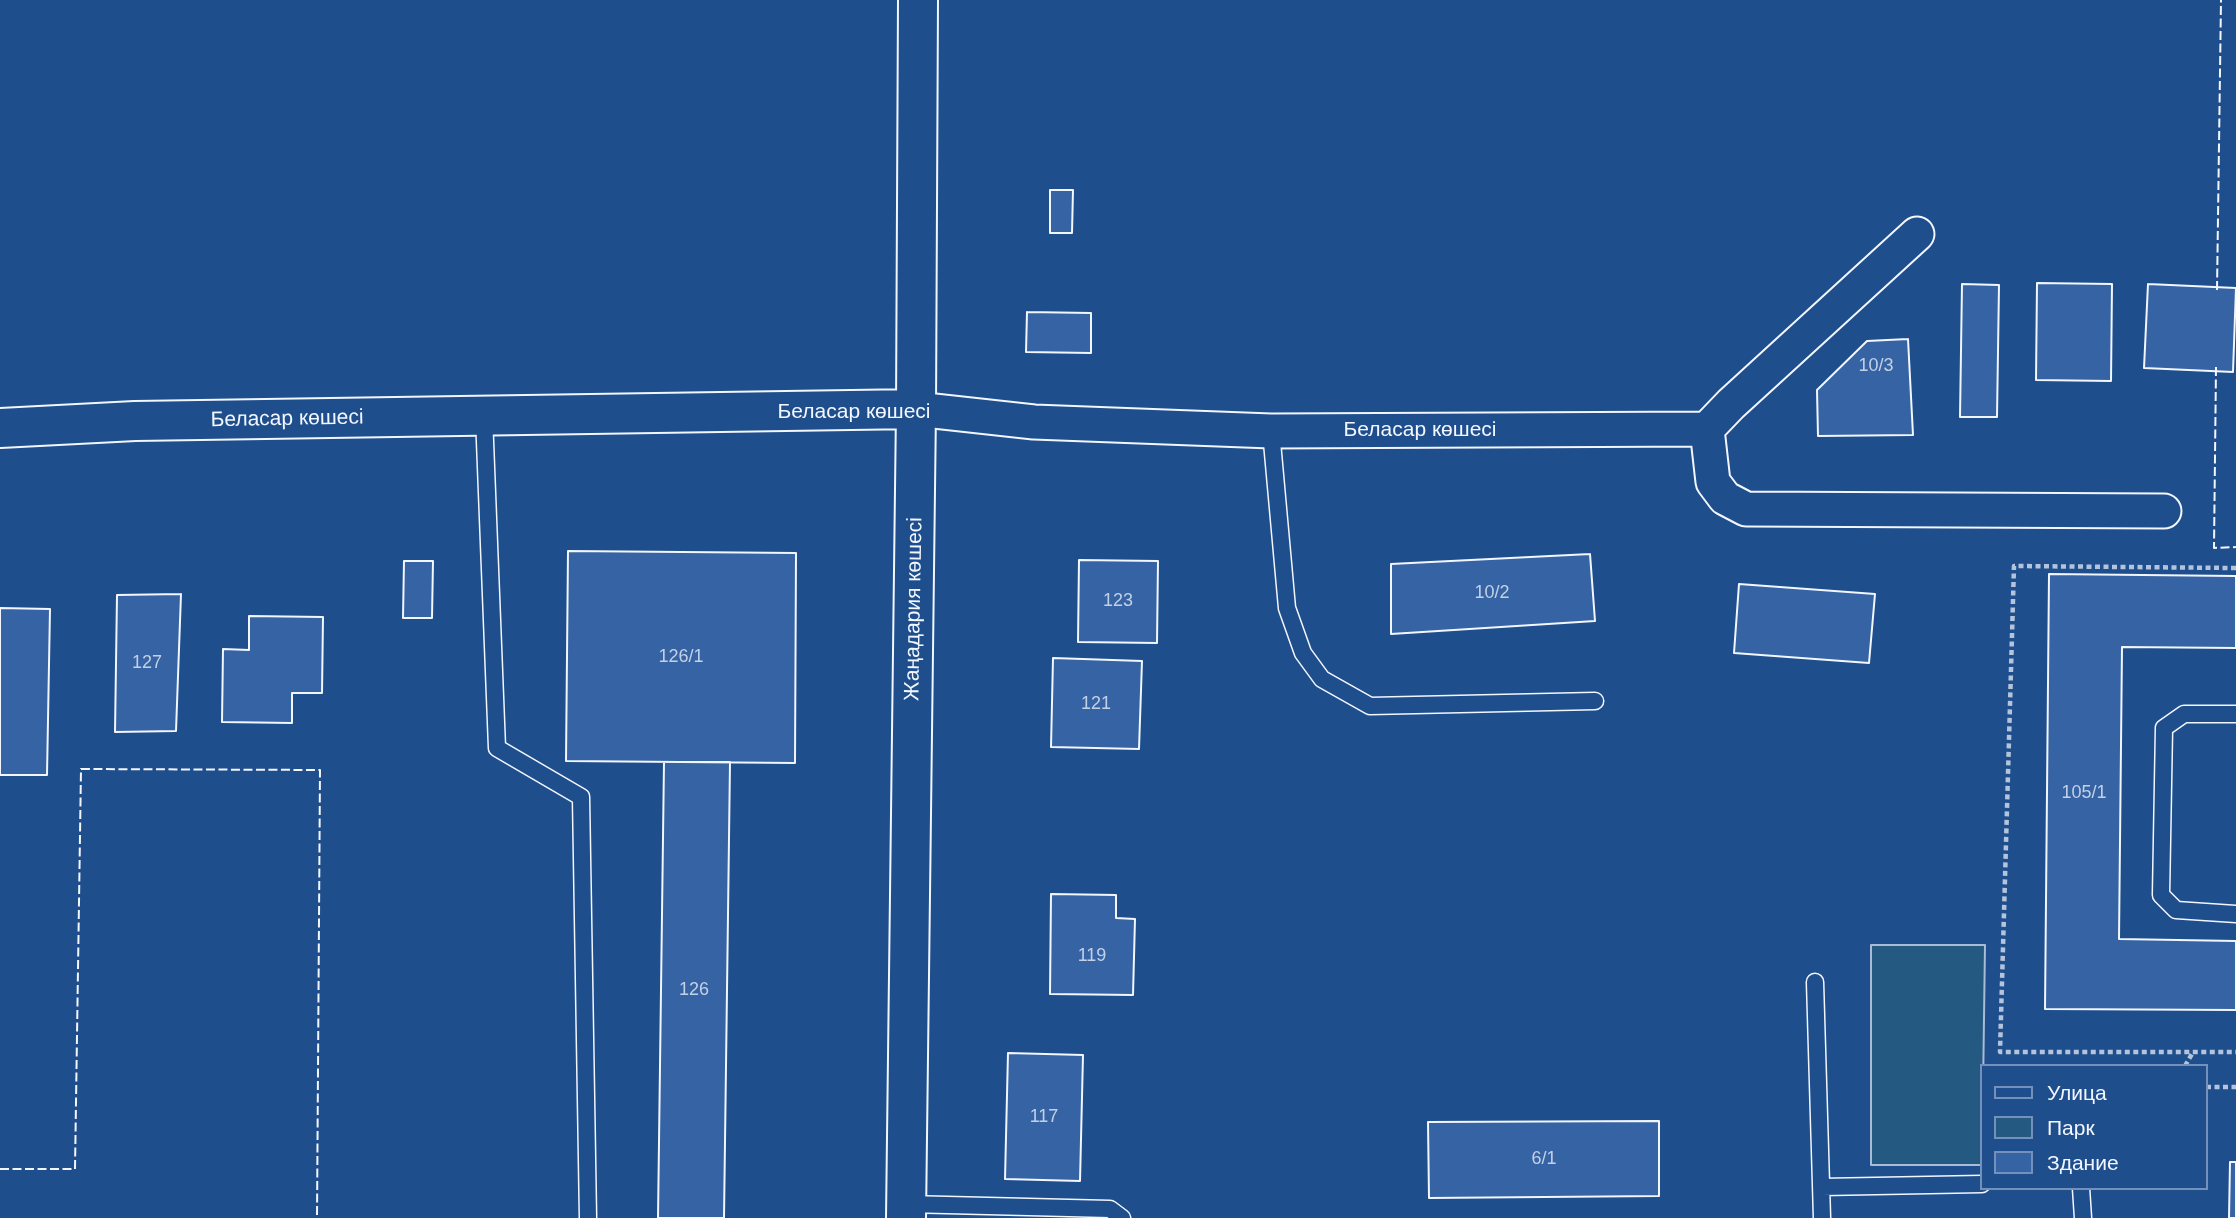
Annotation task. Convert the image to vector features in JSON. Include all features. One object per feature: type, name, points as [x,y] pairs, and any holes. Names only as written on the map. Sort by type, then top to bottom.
[{"type":"street","name":"Жаңадария көшесі","points":[[906,1211],[918,0]]},
{"type":"street","points":[[1917,234],[1707,429],[1713,482],[1725,498],[1746,509],[2165,511]]},
{"type":"street","name":"Беласар көшесі","points":[[0,428],[149,421],[916,410],[1034,422],[1271,431],[1707,429]]},
{"type":"lane","points":[[484,416],[497,748],[581,797],[588,1218]]},
{"type":"lane","points":[[1271,431],[1287,608],[1303,653],[1322,679],[1370,706],[1595,701]]},
{"type":"lane","points":[[2236,714],[2184,714],[2164,728],[2161,895],[2176,910],[2236,914]]},
{"type":"lane","points":[[1815,982],[1822,1218]]},
{"type":"lane","points":[[1822,1187],[1980,1184]]},
{"type":"lane","points":[[2081,1190],[2082,1218]]},
{"type":"lane","points":[[906,1211],[1110,1209],[1122,1218]]},
{"type":"path","points":[[2236,568],[2014,566],[2000,1052],[2236,1052]]},
{"type":"path","points":[[2186,1064],[2193,1052]]},
{"type":"path","points":[[2208,1087],[2236,1087]]},
{"type":"green space","points":[[1871,945],[1985,945],[1983,1064],[1980,1064],[1980,1165],[1871,1165]]},
{"type":"building","points":[[1050,190],[1073,190],[1072,233],[1050,233]]},
{"type":"building","points":[[2037,283],[2112,284],[2111,381],[2036,380]]},
{"type":"building","points":[[1962,284],[1999,285],[1997,417],[1960,417]]},
{"type":"building","points":[[2148,284],[2236,288],[2233,372],[2144,368]]},
{"type":"building","points":[[1027,312],[1091,313],[1091,353],[1026,352]]},
{"type":"building","points":[[1908,339],[1913,435],[1818,436],[1817,390],[1867,341]]},
{"type":"building","points":[[568,551],[796,553],[795,763],[566,761]]},
{"type":"building","points":[[1590,554],[1595,621],[1391,634],[1391,564]]},
{"type":"building","points":[[1079,560],[1158,561],[1157,643],[1078,642]]},
{"type":"building","points":[[404,561],[433,561],[432,618],[403,618]]},
{"type":"building","points":[[2049,574],[2236,576],[2236,648],[2122,647],[2119,939],[2236,941],[2236,1010],[2045,1009]]},
{"type":"building","points":[[1739,584],[1875,594],[1869,663],[1734,653]]},
{"type":"building","points":[[181,594],[176,731],[115,732],[117,595]]},
{"type":"building","points":[[0,608],[50,609],[47,775],[0,775]]},
{"type":"building","points":[[249,616],[323,617],[322,693],[292,693],[292,723],[222,722],[223,649],[249,650]]},
{"type":"building","points":[[1053,658],[1142,661],[1139,749],[1051,747]]},
{"type":"building","points":[[664,762],[730,762],[724,1218],[658,1218]]},
{"type":"building","points":[[1051,894],[1116,895],[1116,918],[1135,919],[1133,995],[1050,994]]},
{"type":"building","points":[[1008,1053],[1083,1055],[1080,1181],[1005,1179]]},
{"type":"building","points":[[1659,1121],[1659,1196],[1429,1198],[1428,1122]]},
{"type":"building","points":[[2230,1162],[2236,1162],[2236,1218],[2229,1218]]},
{"type":"fence","points":[[2217,290],[2221,0]]},
{"type":"fence","points":[[2216,367],[2214,548],[2236,547]]},
{"type":"fence","points":[[0,1169],[75,1169],[81,769],[320,770],[317,1218]]}]
